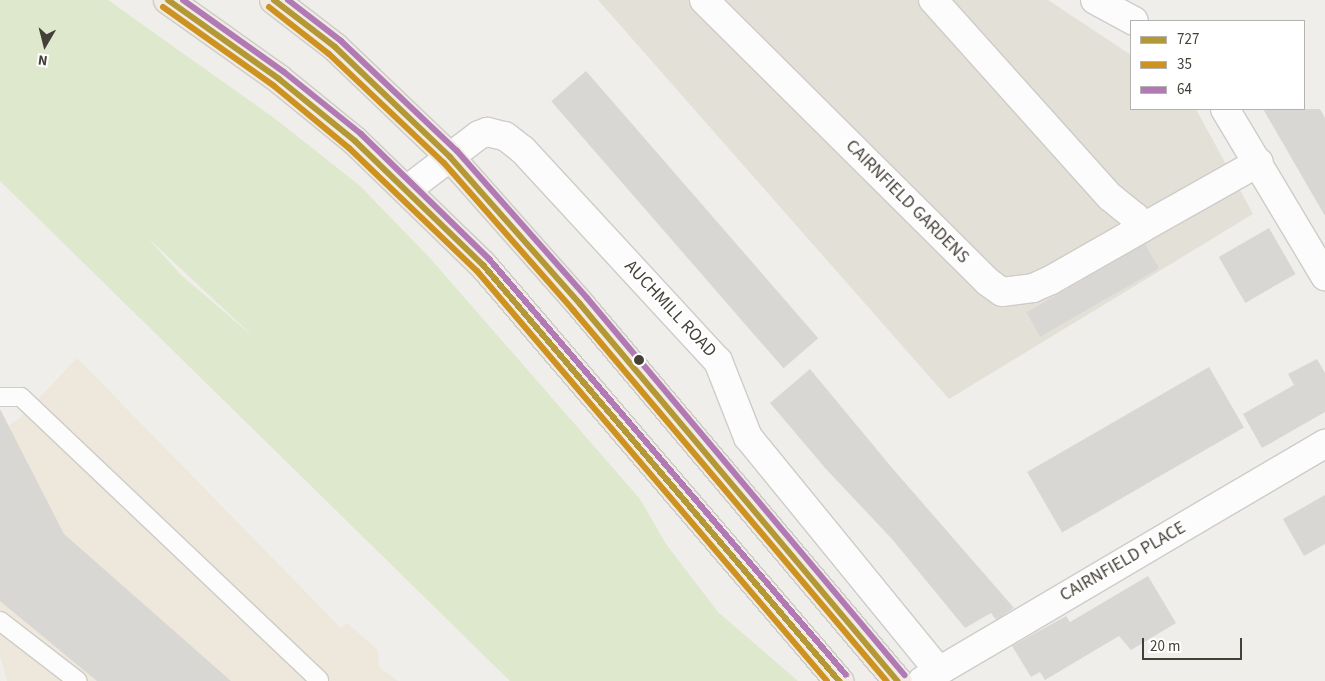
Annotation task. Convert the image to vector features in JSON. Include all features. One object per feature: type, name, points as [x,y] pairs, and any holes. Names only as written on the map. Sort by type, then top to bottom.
[{"type":"main road","points":[[168,0],[279,79],[408,189],[532,320],[839,681]]},
{"type":"main road","points":[[274,0],[335,47],[450,157],[580,304],[898,681]]},
{"type":"street","name":"CAIRNFIELD GARDENS","points":[[704,0],[988,282],[1002,292],[1033,288],[1051,280],[1259,162]]},
{"type":"street","points":[[933,0],[1110,197],[1135,217],[1142,228]]},
{"type":"street","points":[[1095,0],[1132,20]]},
{"type":"street","points":[[1226,110],[1259,162],[1325,276]]},
{"type":"street","name":"AUCHMILL ROAD","points":[[408,189],[486,132],[505,136],[532,159],[718,361],[748,438],[929,675]]},
{"type":"street","name":"CAIRNFIELD PLACE","points":[[929,675],[1325,444]]},
{"type":"lane","points":[[0,397],[21,397],[319,680]]},
{"type":"lane","points":[[0,621],[78,681]]},
{"type":"shaded area","points":[[598,0],[1048,0],[1130,54],[1130,110],[1197,110],[1253,214],[949,399]]},
{"type":"shaded area","points":[[77,358],[341,628],[347,623],[378,650],[379,667],[398,681],[7,681],[0,656],[0,431],[20,418]]},
{"type":"green space","points":[[0,0],[108,0],[274,118],[359,185],[429,257],[640,499],[666,544],[718,612],[798,681],[510,681],[0,181]],"holes":[[[148,238],[256,339],[181,275]]]},
{"type":"building","points":[[586,71],[818,338],[784,368],[551,101]]},
{"type":"building","points":[[1320,109],[1325,118],[1325,216],[1264,110]]},
{"type":"building","points":[[1269,228],[1296,274],[1245,303],[1219,257]]},
{"type":"building","points":[[1145,244],[1159,268],[1040,337],[1026,313]]},
{"type":"building","points":[[1317,359],[1325,373],[1325,412],[1262,448],[1243,414],[1294,385],[1288,374]]},
{"type":"building","points":[[1209,367],[1244,428],[1062,533],[1027,472]]},
{"type":"building","points":[[810,369],[893,469],[1014,608],[996,620],[991,613],[965,628],[892,539],[826,469],[770,403]]},
{"type":"building","points":[[0,409],[64,534],[231,681],[97,681],[0,601]]},
{"type":"building","points":[[1325,495],[1325,544],[1304,556],[1283,519]]},
{"type":"building","points":[[1148,576],[1176,623],[1131,650],[1119,636],[1045,680],[1040,672],[1031,677],[1012,646],[1066,616],[1070,622]]},
{"type":"transit line","name":"727","points":[[168,0],[279,79],[355,141],[483,265],[839,681]]},
{"type":"transit line","name":"64","points":[[183,0],[284,72],[361,134],[489,259],[846,675]]},
{"type":"transit line","name":"727","points":[[274,0],[335,47],[450,157],[580,304],[898,681]]},
{"type":"transit line","name":"64","points":[[288,0],[341,41],[457,151],[587,298],[905,675]]},
{"type":"transit line","name":"35","points":[[163,7],[274,86],[349,148],[477,271],[827,681]]},
{"type":"transit line","name":"35","points":[[269,7],[329,54],[444,163],[573,310],[887,681]]}]
